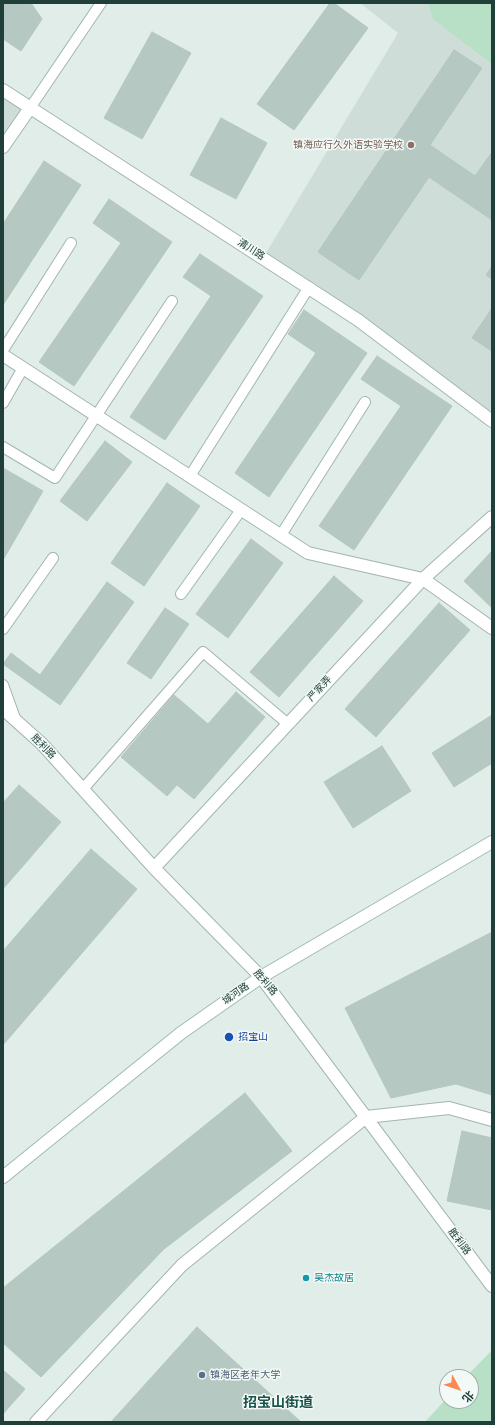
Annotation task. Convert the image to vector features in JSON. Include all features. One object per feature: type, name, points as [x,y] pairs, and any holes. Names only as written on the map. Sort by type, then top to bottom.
[{"type":"street","name":"清川路","points":[[3,90],[358,320],[492,421]]},
{"type":"street","points":[[3,146],[30,108]]},
{"type":"street","points":[[3,355],[308,553],[423,579],[492,628]]},
{"type":"street","name":"严家弄","points":[[154,868],[423,579],[492,516]]},
{"type":"street","name":"胜利路","points":[[3,709],[42,744],[154,868],[261,976],[492,1286]]},
{"type":"street","name":"城河路","points":[[3,1177],[181,1032],[261,976],[492,842]]},
{"type":"street","points":[[36,1422],[182,1265],[366,1117],[449,1108],[492,1120]]},
{"type":"lane","points":[[30,108],[101,3]]},
{"type":"lane","points":[[3,350],[71,243]]},
{"type":"lane","points":[[190,476],[309,288]]},
{"type":"lane","points":[[3,447],[55,478],[95,415],[172,301]]},
{"type":"lane","points":[[3,403],[23,368]]},
{"type":"lane","points":[[281,535],[365,402]]},
{"type":"lane","points":[[181,594],[241,510]]},
{"type":"lane","points":[[3,629],[53,558]]},
{"type":"lane","points":[[83,789],[203,652],[288,724]]},
{"type":"lane","points":[[3,686],[16,721]]},
{"type":"shaded area","name":"镇海应行久外语实验学校","points":[[360,3],[492,3],[492,408],[486,416],[263,258],[398,33]]},
{"type":"shaded area","points":[[3,90],[30,108],[3,147]]},
{"type":"green space","points":[[428,3],[492,3],[492,64],[433,19]]},
{"type":"green space","points":[[492,1350],[492,1422],[425,1422],[439,1407],[439,1409],[479,1409],[479,1369],[474,1369]]},
{"type":"building","points":[[3,3],[31,3],[42,19],[21,51],[3,39]]},
{"type":"building","points":[[330,3],[334,3],[368,28],[294,130],[257,104]]},
{"type":"building","points":[[152,32],[191,53],[142,139],[104,118]]},
{"type":"building","points":[[454,50],[482,68],[430,145],[475,176],[492,152],[492,220],[429,177],[359,280],[318,252]]},
{"type":"building","points":[[221,118],[267,143],[236,199],[190,175]]},
{"type":"building","points":[[44,161],[81,185],[3,305],[3,224]]},
{"type":"building","points":[[109,199],[172,242],[74,386],[39,362],[121,243],[93,223]]},
{"type":"building","points":[[200,254],[263,296],[165,440],[130,417],[211,296],[183,277]]},
{"type":"building","points":[[492,266],[492,279],[486,275]]},
{"type":"building","points":[[492,308],[492,351],[472,338]]},
{"type":"building","points":[[304,310],[367,353],[269,497],[235,473],[316,353],[288,334]]},
{"type":"building","points":[[377,356],[452,406],[354,550],[319,526],[401,406],[361,379]]},
{"type":"building","points":[[105,441],[132,462],[87,521],[60,501]]},
{"type":"building","points":[[3,468],[43,491],[3,560]]},
{"type":"building","points":[[167,483],[200,506],[144,586],[111,563]]},
{"type":"building","points":[[251,539],[283,563],[228,638],[196,614]]},
{"type":"building","points":[[492,551],[492,608],[464,581]]},
{"type":"building","points":[[334,576],[363,601],[279,697],[250,672]]},
{"type":"building","points":[[107,582],[134,602],[60,705],[3,664],[11,653],[40,675]]},
{"type":"building","points":[[439,603],[470,630],[376,737],[345,709]]},
{"type":"building","points":[[165,608],[189,624],[151,679],[127,663]]},
{"type":"building","points":[[236,692],[265,717],[194,799],[177,785],[167,796],[121,757],[174,695],[208,724]]},
{"type":"building","points":[[492,715],[492,763],[454,787],[432,753]]},
{"type":"building","points":[[382,746],[411,791],[353,828],[324,782]]},
{"type":"building","points":[[19,785],[61,822],[3,889],[3,803]]},
{"type":"building","points":[[91,849],[137,889],[3,1045],[3,951]]},
{"type":"building","points":[[492,932],[492,1095],[456,1084],[391,1098],[345,1008]]},
{"type":"building","points":[[245,1093],[292,1151],[164,1249],[41,1377],[3,1343],[3,1288]]},
{"type":"building","points":[[462,1131],[492,1138],[492,1210],[447,1201]]},
{"type":"building","name":"镇海区老年大学","points":[[197,1327],[301,1422],[111,1422]]},
{"type":"building","points":[[3,1370],[25,1389],[3,1414]]},
{"type":"place","name":"镇海应行久外语实验学校","points":[[411,145]]},
{"type":"place","name":"招宝山","points":[[229,1037]]},
{"type":"place","name":"吴杰故居","points":[[306,1278]]},
{"type":"place","name":"镇海区老年大学","points":[[202,1375]]},
{"type":"district","name":"招宝山街道","points":[[278,1403]]}]
